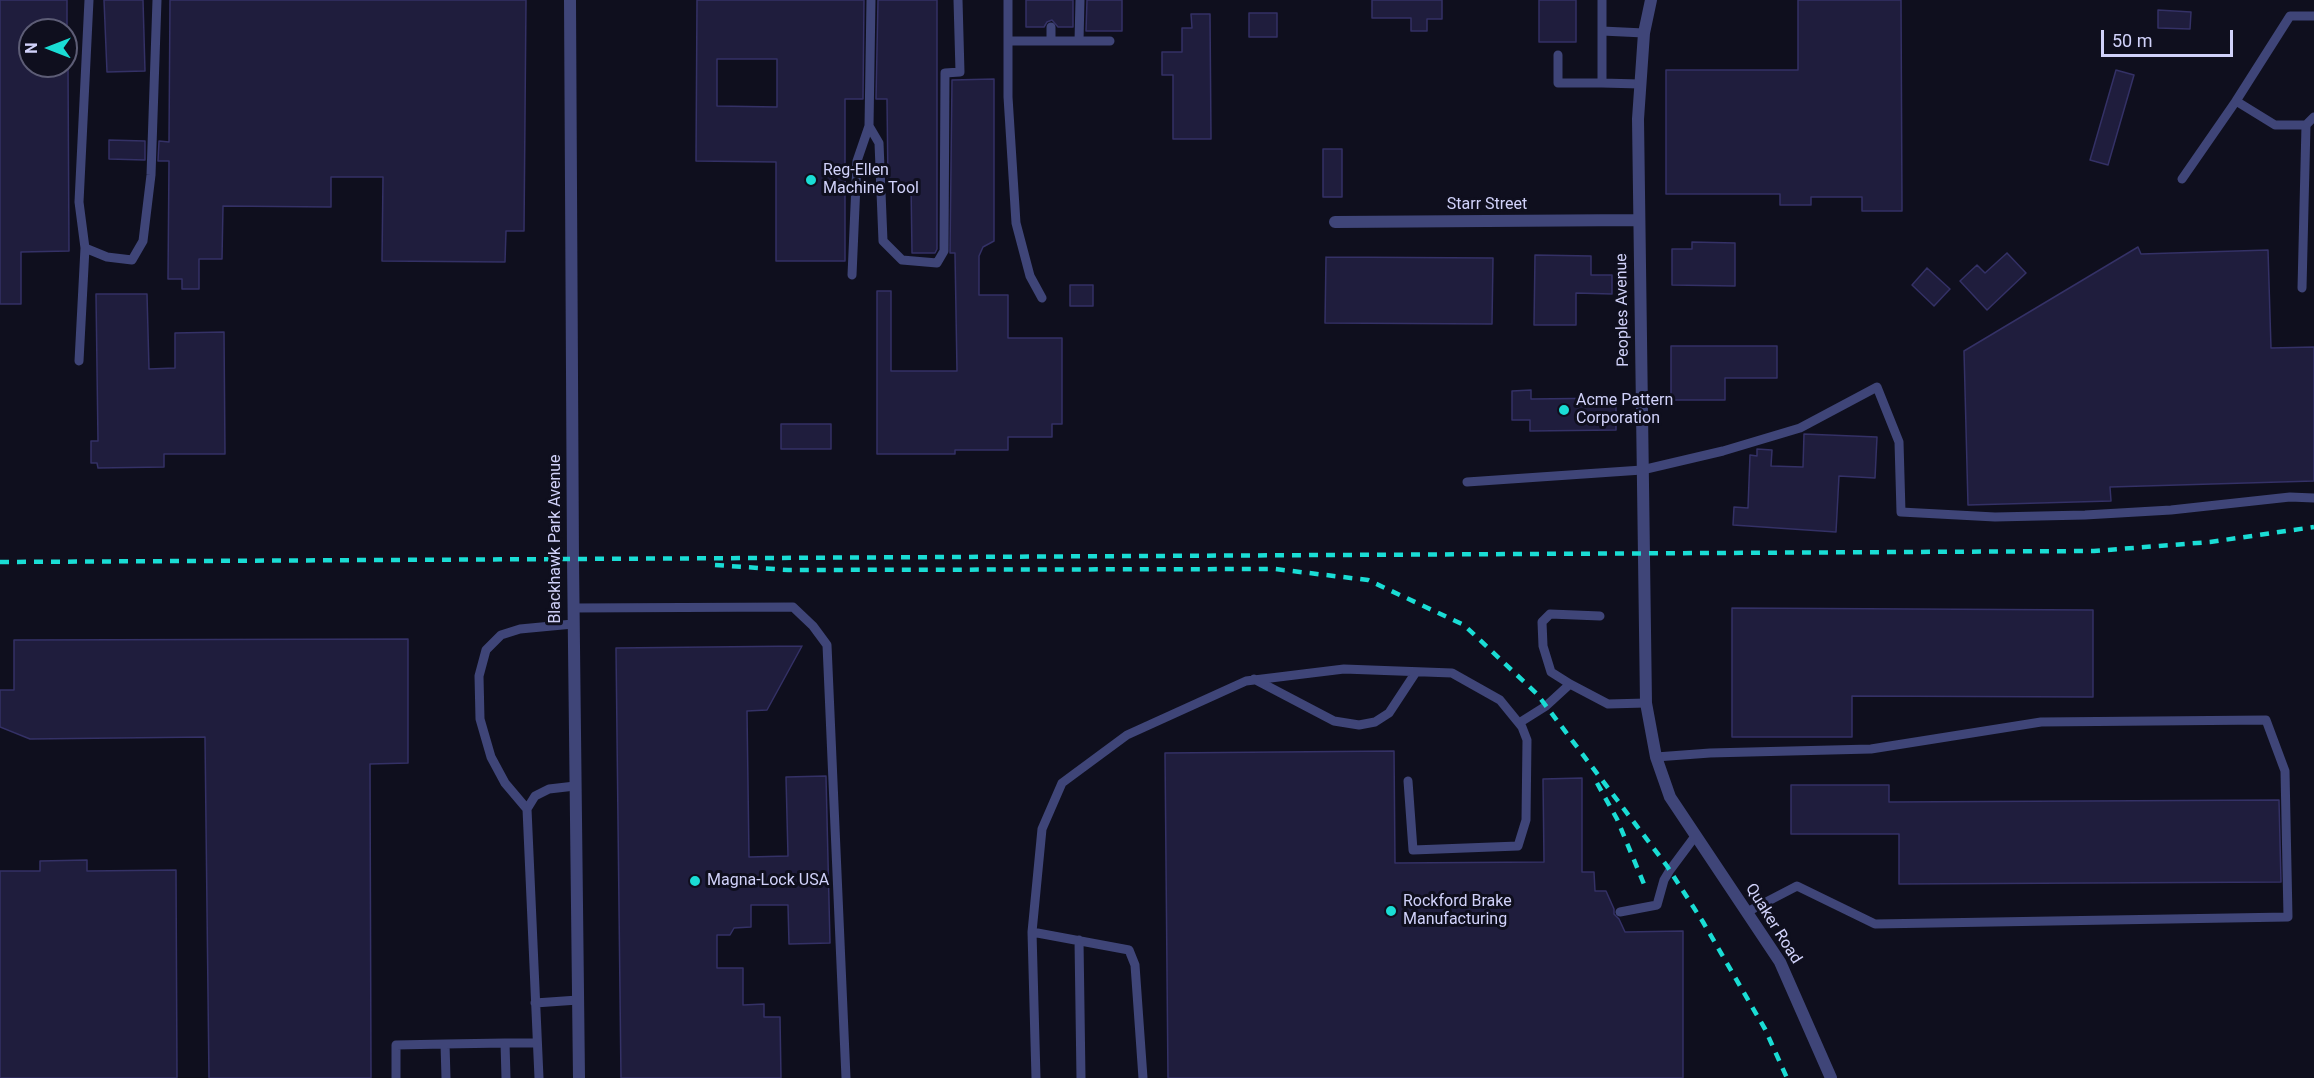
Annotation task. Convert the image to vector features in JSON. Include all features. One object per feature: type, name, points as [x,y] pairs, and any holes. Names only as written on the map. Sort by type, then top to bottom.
[{"type":"street","name":"Blackhawk Park Avenue","points":[[570,0],[573,624],[579,1078]]},
{"type":"street","name":"Peoples Avenue","points":[[1651,0],[1644,33],[1638,119],[1646,703],[1656,757],[1670,797]]},
{"type":"street","name":"Starr Street","points":[[1335,222],[1639,220]]},
{"type":"street","name":"Quaker Road","points":[[1670,797],[1780,962],[1831,1078]]},
{"type":"lane","points":[[79,361],[85,248],[79,202],[89,0]]},
{"type":"lane","points":[[85,248],[107,257],[132,260],[143,241],[151,175],[157,0]]},
{"type":"lane","points":[[852,275],[857,161],[869,126],[871,0]]},
{"type":"lane","points":[[869,126],[879,143],[883,241],[902,260],[937,263],[944,251],[945,73],[960,72],[958,0]]},
{"type":"lane","points":[[1008,0],[1008,97],[1016,223],[1029,276],[1042,298]]},
{"type":"lane","points":[[1079,41],[1080,0]]},
{"type":"lane","points":[[1602,0],[1602,83]]},
{"type":"lane","points":[[2182,178],[2290,16],[2314,16]]},
{"type":"lane","points":[[1051,27],[1051,41]]},
{"type":"lane","points":[[1602,32],[1644,33]]},
{"type":"lane","points":[[1008,41],[1110,41]]},
{"type":"lane","points":[[1558,55],[1558,83],[1640,84]]},
{"type":"lane","points":[[2236,100],[2275,125],[2306,125]]},
{"type":"lane","points":[[2302,288],[2306,125],[2314,117]]},
{"type":"lane","points":[[1467,482],[1642,470],[1723,451],[1800,428],[1877,387],[1899,442],[1901,512],[1995,517],[2085,515],[2171,510],[2290,497],[2314,498]]},
{"type":"lane","points":[[573,608],[793,607],[813,626],[827,645],[846,1078]]},
{"type":"lane","points":[[1600,616],[1550,614],[1542,622],[1543,646],[1551,672],[1608,704],[1646,703]]},
{"type":"lane","points":[[527,809],[506,783],[491,757],[480,719],[479,676],[486,650],[501,635],[520,629],[573,624]]},
{"type":"lane","points":[[1036,1078],[1032,932],[1042,829],[1062,783],[1128,735],[1246,681],[1344,669],[1452,674],[1500,700],[1519,723],[1527,740],[1526,820],[1518,846],[1413,850],[1408,781]]},
{"type":"lane","points":[[1254,680],[1334,721],[1359,724],[1375,722],[1389,713],[1416,672]]},
{"type":"lane","points":[[1519,723],[1546,706],[1570,684]]},
{"type":"lane","points":[[1656,757],[1710,753],[1871,749],[2041,722],[2266,720],[2285,771],[2288,917],[1875,924],[1797,886],[1747,912]]},
{"type":"lane","points":[[539,1078],[527,809],[535,796],[549,789],[576,786]]},
{"type":"lane","points":[[1620,912],[1657,905],[1664,880],[1695,835]]},
{"type":"lane","points":[[1032,932],[1129,950],[1135,965],[1143,1078]]},
{"type":"lane","points":[[1079,940],[1081,1078]]},
{"type":"lane","points":[[535,1003],[578,1000]]},
{"type":"lane","points":[[505,1043],[506,1078]]},
{"type":"lane","points":[[396,1078],[396,1045],[537,1043]]},
{"type":"lane","points":[[445,1044],[446,1078]]},
{"type":"building","points":[[0,0],[67,0],[67,18],[18,18],[18,78],[68,78],[69,251],[21,252],[21,304],[0,304]]},
{"type":"building","points":[[104,0],[143,0],[145,71],[107,72]]},
{"type":"building","points":[[170,0],[526,0],[524,231],[506,231],[505,262],[382,261],[383,177],[331,177],[331,207],[223,206],[222,259],[199,259],[199,289],[182,289],[182,279],[168,279],[169,161],[158,161],[159,141],[169,142]]},
{"type":"building","name":"Reg-Ellen Machine Tool","points":[[697,0],[864,0],[863,99],[845,99],[845,261],[776,261],[776,162],[696,161]],"holes":[[[717,59],[777,59],[777,107],[717,106]]]},
{"type":"building","points":[[878,0],[937,0],[937,249],[935,253],[912,253],[911,184],[888,184],[887,99],[876,99]]},
{"type":"building","points":[[1026,0],[1073,0],[1073,27],[1058,27],[1052,20],[1044,27],[1026,27]]},
{"type":"building","points":[[1087,0],[1122,0],[1122,31],[1086,31]]},
{"type":"building","points":[[1372,0],[1442,0],[1442,19],[1427,19],[1427,31],[1411,31],[1411,18],[1372,18]]},
{"type":"building","points":[[1539,0],[1576,0],[1576,42],[1539,42]]},
{"type":"building","points":[[1798,0],[1901,0],[1902,211],[1862,211],[1862,197],[1811,197],[1811,205],[1780,205],[1780,194],[1666,194],[1666,70],[1798,70]]},
{"type":"building","points":[[2158,10],[2191,12],[2190,29],[2158,28]]},
{"type":"building","points":[[1249,13],[1277,13],[1277,37],[1249,37]]},
{"type":"building","points":[[1191,14],[1210,14],[1211,139],[1173,139],[1173,75],[1162,75],[1162,52],[1182,52],[1182,28],[1192,28]]},
{"type":"building","points":[[2116,70],[2134,75],[2108,165],[2090,160]]},
{"type":"building","points":[[994,79],[994,241],[983,247],[979,256],[979,295],[1008,295],[1008,338],[1062,338],[1062,424],[1052,424],[1052,437],[1008,437],[1008,450],[955,450],[955,454],[877,454],[877,291],[891,291],[891,371],[957,371],[955,253],[950,253],[952,80]]},
{"type":"building","points":[[109,140],[145,141],[145,160],[109,159]]},
{"type":"building","points":[[1323,149],[1342,149],[1342,197],[1323,197]]},
{"type":"building","points":[[1692,242],[1735,243],[1735,286],[1672,285],[1672,249],[1692,249]]},
{"type":"building","points":[[2138,247],[2141,254],[2268,250],[2271,348],[2314,347],[2314,481],[2110,487],[2111,501],[1968,505],[1964,351]]},
{"type":"building","points":[[2007,253],[2026,273],[1987,310],[1960,281],[1977,265],[1985,273]]},
{"type":"building","points":[[1535,255],[1591,256],[1591,275],[1612,275],[1612,294],[1576,293],[1576,325],[1534,325]]},
{"type":"building","points":[[1326,257],[1493,258],[1492,324],[1325,323]]},
{"type":"building","points":[[1927,268],[1950,289],[1934,306],[1912,285]]},
{"type":"building","points":[[1070,285],[1093,285],[1093,306],[1070,306]]},
{"type":"building","points":[[96,294],[147,294],[149,369],[175,368],[175,333],[224,332],[225,454],[164,454],[164,467],[98,468],[97,463],[91,463],[91,441],[98,441]]},
{"type":"building","points":[[1671,346],[1777,346],[1777,378],[1725,378],[1725,400],[1671,400]]},
{"type":"building","name":"Acme Pattern Corporation","points":[[1531,390],[1531,399],[1616,398],[1616,430],[1530,431],[1530,420],[1512,420],[1512,391]]},
{"type":"building","points":[[781,424],[831,424],[831,449],[781,449]]},
{"type":"building","points":[[1804,434],[1877,437],[1875,478],[1839,476],[1836,532],[1733,525],[1734,507],[1748,508],[1750,455],[1757,456],[1757,449],[1772,450],[1771,466],[1803,467]]},
{"type":"building","points":[[1732,608],[2093,610],[2093,697],[1852,696],[1852,737],[1732,737]]},
{"type":"building","points":[[408,639],[408,763],[370,764],[371,1078],[209,1078],[205,737],[30,739],[0,727],[0,690],[14,690],[14,640]]},
{"type":"building","name":"Magna-Lock USA","points":[[802,646],[767,710],[747,711],[749,857],[788,856],[786,777],[826,776],[830,943],[789,944],[788,905],[751,905],[751,927],[734,928],[730,935],[717,935],[717,968],[743,968],[743,1005],[764,1004],[764,1017],[780,1017],[781,1078],[621,1078],[616,648]]},
{"type":"building","name":"Rockford Brake Manufacturing","points":[[1394,751],[1395,863],[1544,862],[1543,779],[1582,778],[1582,872],[1594,872],[1595,891],[1606,891],[1614,914],[1625,932],[1683,931],[1683,1078],[1168,1078],[1165,753]]},
{"type":"building","points":[[1791,785],[1889,785],[1889,802],[2279,800],[2281,882],[1899,884],[1899,834],[1791,834]]},
{"type":"building","points":[[87,860],[87,871],[176,870],[177,1078],[0,1078],[0,871],[40,871],[40,861]]},
{"type":"railway","points":[[0,562],[2094,551],[2210,542],[2314,527]]},
{"type":"railway","points":[[715,565],[788,570],[1275,569],[1368,580],[1464,625],[1537,694],[1667,866],[1703,922],[1765,1029],[1787,1078]]},
{"type":"railway","points":[[1597,783],[1617,819],[1646,889]]},
{"type":"place","name":"Reg-Ellen Machine Tool","points":[[811,180]]},
{"type":"place","name":"Acme Pattern Corporation","points":[[1564,410]]},
{"type":"place","name":"Magna-Lock USA","points":[[695,881]]},
{"type":"place","name":"Rockford Brake Manufacturing","points":[[1391,911]]}]
